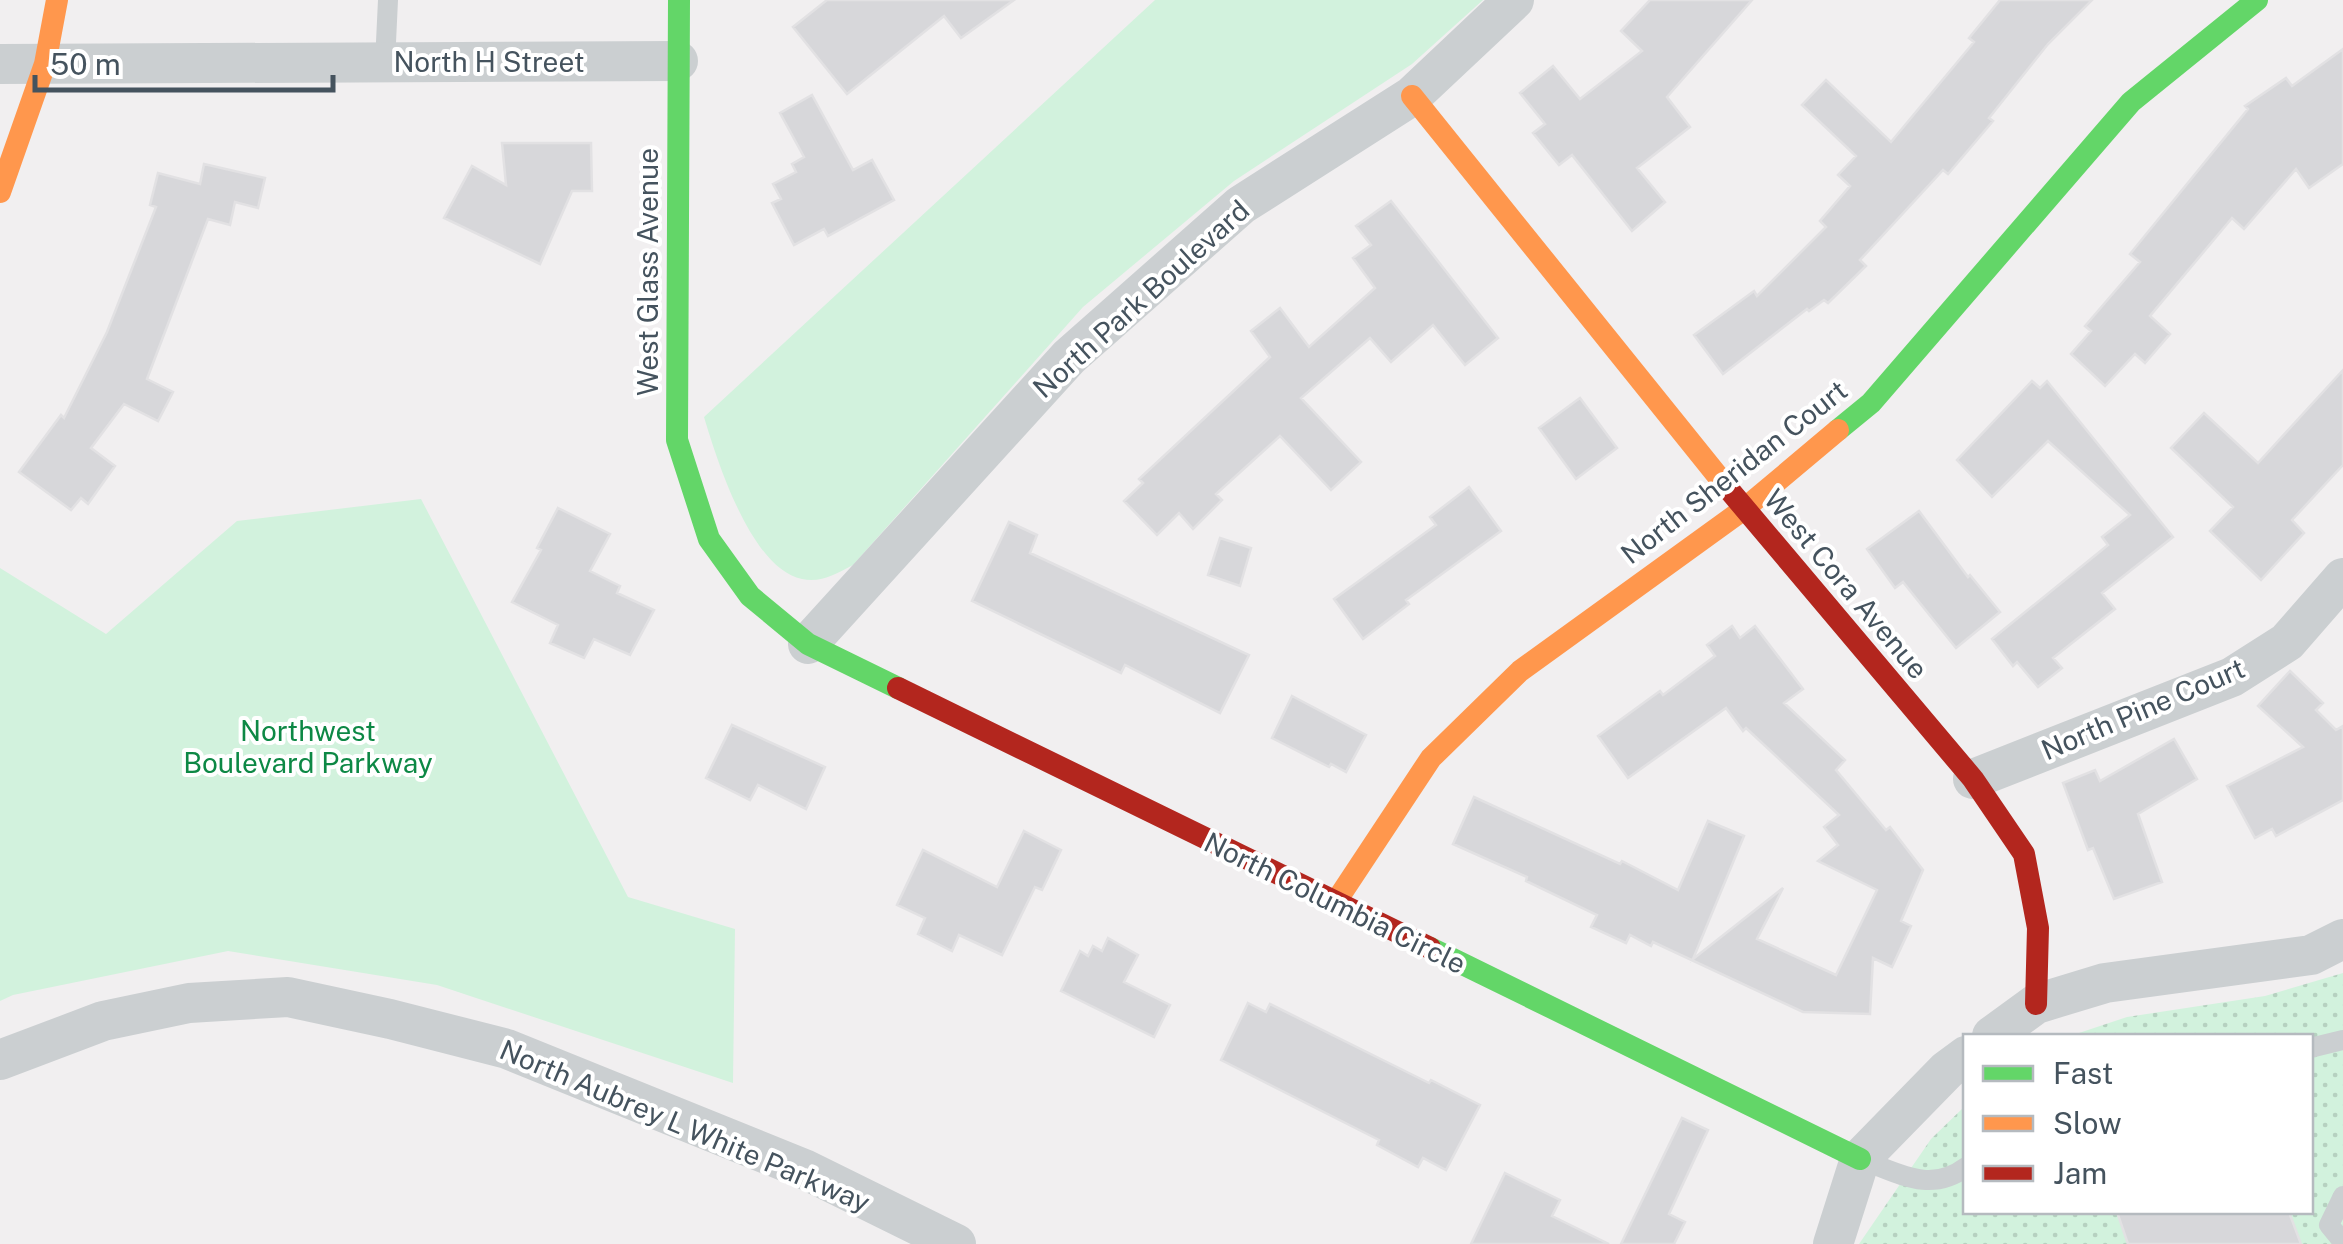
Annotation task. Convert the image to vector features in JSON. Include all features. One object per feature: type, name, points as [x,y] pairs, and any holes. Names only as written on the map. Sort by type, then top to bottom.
[{"type":"street","points":[[0,192],[45,64],[56,0]]},
{"type":"street","name":"West Glass Avenue","points":[[679,0],[677,440],[710,539]]},
{"type":"street","name":"North Park Boulevard","points":[[808,644],[1070,357],[1241,205],[1412,96],[1514,0]]},
{"type":"street","name":"North Sheridan Court","points":[[1335,903],[1431,758],[1507,684],[1744,509],[1871,403],[2131,102],[2258,0]]},
{"type":"street","name":"North H Street","points":[[0,64],[678,61]]},
{"type":"street","name":"West Cora Avenue","points":[[1412,96],[1744,509],[1973,779],[2024,854],[2038,928],[2036,1004]]},
{"type":"street","name":"North Columbia Circle","points":[[710,539],[750,596],[808,644],[1860,1159]]},
{"type":"street","name":"North Pine Court","points":[[1973,779],[2232,677],[2287,642],[2343,578]]},
{"type":"street","points":[[1995,1034],[2036,1004],[2105,982],[2311,956],[2343,939]]},
{"type":"street","name":"North Aubrey L White Parkway","points":[[0,1060],[103,1021],[189,1002],[288,997],[507,1049],[804,1169],[956,1244]]},
{"type":"street","points":[[1833,1244],[1860,1159],[1963,1058]]},
{"type":"lane","points":[[385,62],[388,0]]},
{"type":"lane","points":[[2313,1047],[2343,1040]]},
{"type":"lane","points":[[1860,1159],[1930,1182],[1951,1178],[1963,1169]]},
{"type":"lane","points":[[2343,1196],[2328,1225],[2343,1242]]},
{"type":"green space","points":[[1155,0],[1483,0],[1412,64],[1234,181],[1083,307],[853,565],[816,580],[784,571],[767,556],[739,510],[704,417]]},
{"type":"green space","name":"Northwest Boulevard Parkway","points":[[421,499],[628,897],[735,929],[733,1083],[437,985],[228,951],[13,995],[0,1001],[0,568],[106,634],[237,521]]},
{"type":"green space","points":[[2343,973],[2343,1244],[1859,1244],[1931,1139],[1963,1108],[1963,1214],[2313,1214],[2313,1034],[2076,1034],[2127,1017],[2265,996]]},
{"type":"building","points":[[827,0],[1014,0],[961,38],[944,16],[847,94],[793,27]]},
{"type":"building","points":[[1650,0],[1752,0],[1667,97],[1690,127],[1637,168],[1665,202],[1632,231],[1572,155],[1559,165],[1533,133],[1545,124],[1520,93],[1553,66],[1580,99],[1642,51],[1621,31]]},
{"type":"building","points":[[2000,0],[2092,0],[2048,44],[1989,118],[1993,121],[1948,174],[1943,170],[1860,260],[1866,266],[1828,303],[1824,300],[1807,309],[1723,374],[1694,335],[1754,291],[1757,296],[1826,227],[1820,221],[1850,186],[1838,175],[1856,156],[1802,105],[1826,80],[1891,142],[1974,42],[1969,38]]},
{"type":"building","points":[[2343,49],[2343,164],[2309,188],[2296,169],[2244,229],[2232,218],[2150,316],[2170,334],[2145,363],[2135,354],[2105,386],[2071,354],[2091,331],[2085,326],[2140,262],[2130,254],[2248,109],[2245,106],[2286,78],[2292,86]]},
{"type":"building","points":[[812,95],[853,170],[872,160],[894,200],[828,236],[824,229],[794,245],[772,203],[781,199],[773,184],[796,172],[792,164],[804,157],[780,113]]},
{"type":"building","points":[[502,143],[591,143],[592,191],[572,191],[540,264],[444,218],[472,166],[506,185]]},
{"type":"building","points":[[204,164],[265,178],[258,208],[235,202],[230,225],[208,219],[147,379],[173,392],[158,421],[124,404],[91,448],[115,466],[88,504],[81,498],[71,510],[19,472],[61,415],[64,418],[107,332],[156,207],[150,205],[158,173],[200,184]]},
{"type":"building","points":[[1391,201],[1498,338],[1465,365],[1433,325],[1391,362],[1370,338],[1301,398],[1361,462],[1331,490],[1280,436],[1216,494],[1222,500],[1193,529],[1179,513],[1157,535],[1124,501],[1143,483],[1139,479],[1270,357],[1251,331],[1280,308],[1309,347],[1375,288],[1353,258],[1371,245],[1356,226]]},
{"type":"building","points":[[2343,370],[2343,465],[2292,520],[2304,533],[2261,580],[2210,531],[2233,507],[2171,448],[2204,413],[2258,463]]},
{"type":"building","points":[[2032,381],[2040,388],[2047,381],[2173,537],[2102,593],[2115,609],[2053,658],[2062,668],[2038,687],[2017,662],[2013,666],[1992,639],[2108,545],[2102,537],[2130,515],[2048,441],[1992,497],[1957,460]]},
{"type":"building","points":[[1580,398],[1617,448],[1576,479],[1539,428]]},
{"type":"building","points":[[1469,487],[1501,531],[1406,600],[1409,604],[1363,639],[1334,599],[1436,525],[1430,517]]},
{"type":"building","points":[[558,508],[610,534],[590,571],[620,586],[617,593],[654,610],[630,655],[594,639],[584,658],[550,643],[558,625],[512,602],[541,550],[537,548]]},
{"type":"building","points":[[1919,511],[1968,577],[2000,612],[1956,648],[1903,582],[1895,588],[1867,549]]},
{"type":"building","points":[[1009,522],[1037,535],[1030,553],[1249,655],[1220,713],[1125,665],[1121,673],[972,601]]},
{"type":"building","points":[[1220,538],[1251,548],[1240,586],[1208,575]]},
{"type":"building","points":[[1732,626],[1740,638],[1755,626],[1803,689],[1784,703],[1845,760],[1836,770],[1886,830],[1890,827],[1923,870],[1901,921],[1911,926],[1892,967],[1873,958],[1870,1014],[1803,1012],[1653,942],[1651,946],[1630,935],[1626,943],[1591,927],[1597,915],[1526,881],[1527,877],[1453,844],[1474,797],[1620,864],[1622,861],[1678,890],[1708,821],[1744,836],[1693,959],[1783,888],[1757,939],[1836,975],[1877,890],[1818,861],[1838,845],[1824,827],[1839,815],[1746,728],[1743,731],[1726,708],[1628,778],[1598,736],[1715,656],[1707,645]]},
{"type":"building","points":[[2290,671],[2323,703],[2316,710],[2336,730],[2343,726],[2343,800],[2276,836],[2272,829],[2255,838],[2227,786],[2303,747],[2258,706]]},
{"type":"building","points":[[1292,696],[1366,735],[1346,772],[1272,738]]},
{"type":"building","points":[[732,725],[825,767],[806,809],[758,785],[750,800],[706,778]]},
{"type":"building","points":[[2174,739],[2197,779],[2138,814],[2162,882],[2114,899],[2093,848],[2088,850],[2063,783],[2095,770],[2100,781]]},
{"type":"building","points":[[1024,831],[1061,850],[1042,890],[1035,887],[1002,955],[959,935],[952,951],[918,934],[925,918],[897,905],[923,850],[997,887]]},
{"type":"building","points":[[1108,938],[1138,955],[1124,982],[1170,1005],[1154,1037],[1061,991],[1080,951],[1088,956],[1093,946],[1102,951]]},
{"type":"building","points":[[1248,1003],[1266,1012],[1270,1004],[1480,1105],[1446,1170],[1423,1158],[1418,1167],[1377,1145],[1379,1140],[1221,1060]]},
{"type":"building","points":[[1682,1118],[1708,1130],[1669,1214],[1685,1222],[1674,1244],[1621,1244]]},
{"type":"building","points":[[1505,1173],[1560,1200],[1552,1216],[1609,1244],[1471,1244]]},
{"type":"building","points":[[2118,1214],[2290,1214],[2301,1244],[2128,1244]]},
{"type":"traffic: fast","points":[[679,0],[677,440],[709,539],[750,596],[808,644],[898,688]]},
{"type":"traffic: fast","points":[[1838,430],[1871,403],[2131,102],[2257,0]]},
{"type":"traffic: fast","points":[[1430,948],[1860,1159]]},
{"type":"traffic: slow","points":[[0,192],[45,64],[57,0]]},
{"type":"traffic: slow","points":[[1412,96],[1725,485]]},
{"type":"traffic: slow","points":[[1335,903],[1431,758],[1520,671],[1744,509],[1838,430]]},
{"type":"traffic: jam","points":[[1725,485],[1973,779],[2024,854],[2038,928],[2036,1004]]},
{"type":"traffic: jam","points":[[898,688],[1430,948]]}]
